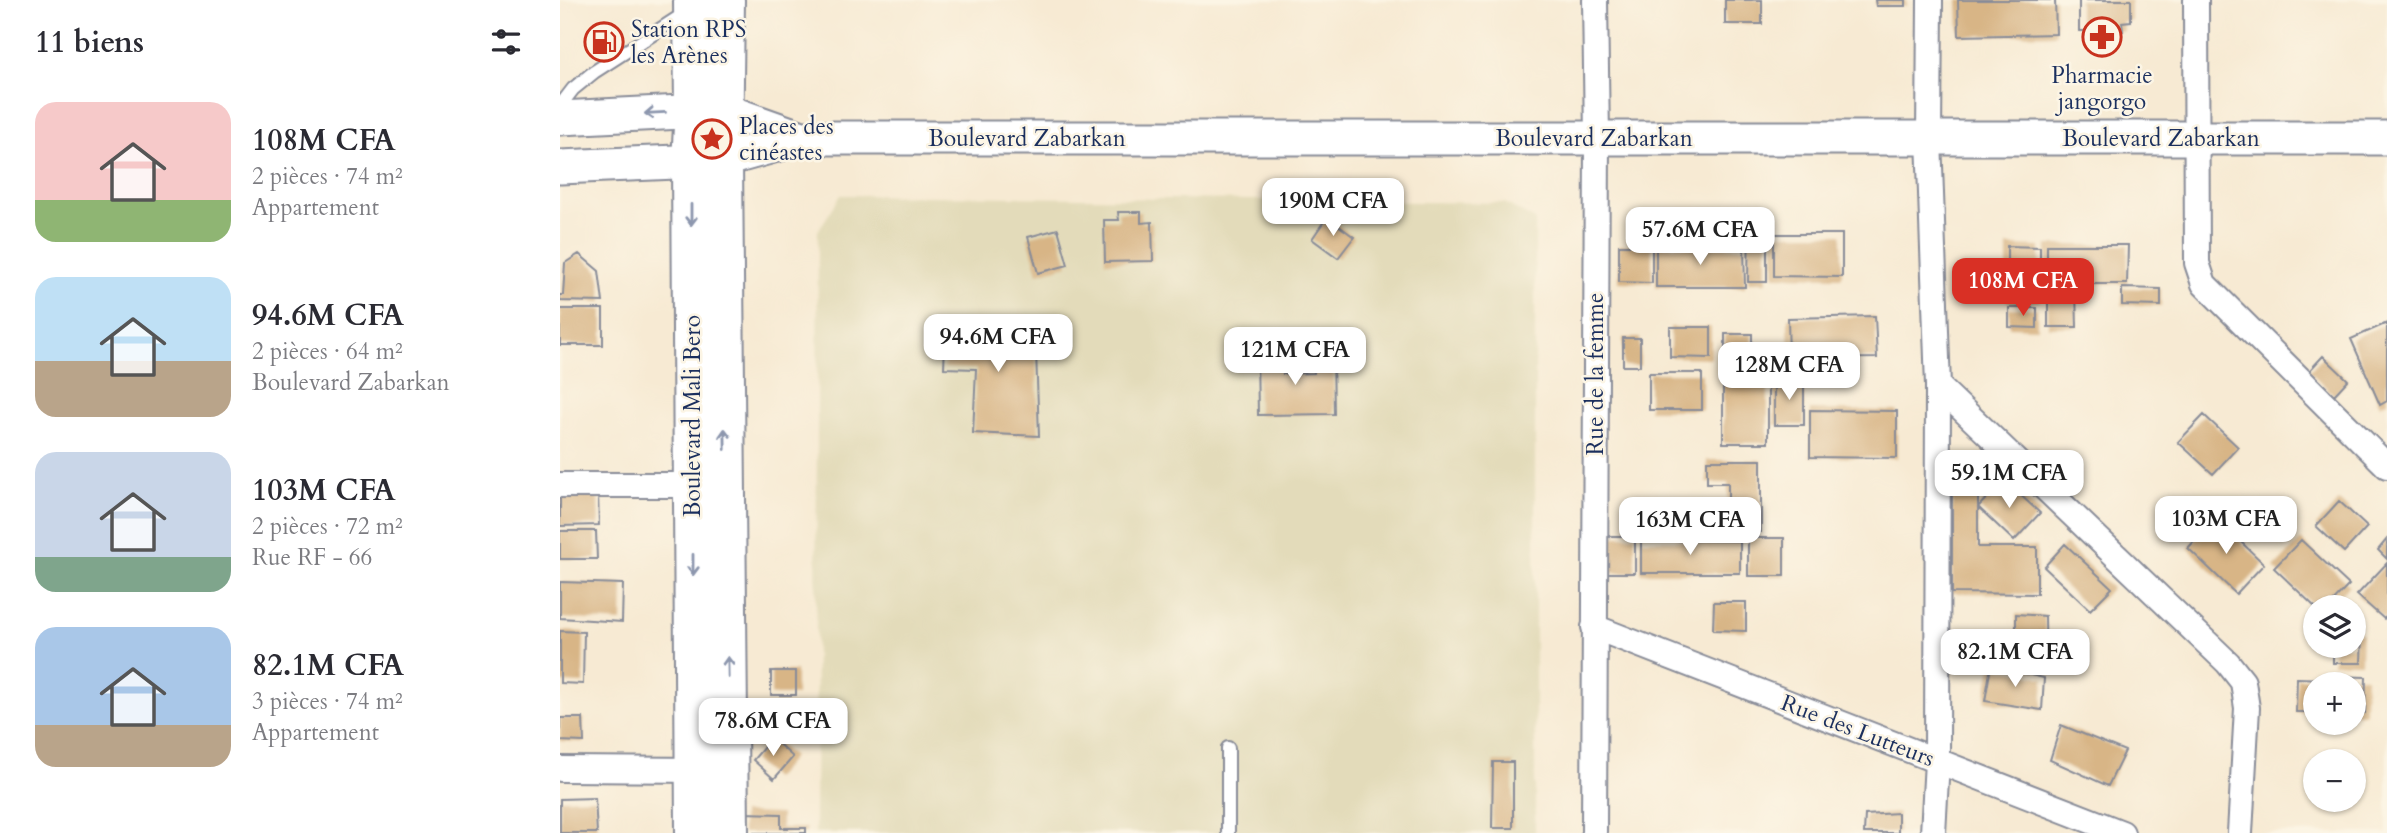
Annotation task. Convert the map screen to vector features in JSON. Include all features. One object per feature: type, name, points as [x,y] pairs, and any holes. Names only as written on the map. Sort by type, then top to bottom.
[{"type":"main road","name":"Boulevard Mali Bero","points":[[695,833],[711,770],[708,110],[704,3]]},
{"type":"main road","name":"Boulevard Mali Bero","points":[[711,770],[729,833]]},
{"type":"street","name":"Rue de la femme","points":[[1594,833],[1597,138],[1595,0]]},
{"type":"street","points":[[1930,0],[1929,138],[1938,386],[1937,761],[1933,833]]},
{"type":"street","points":[[2196,0],[2197,263],[2204,284],[2387,466]]},
{"type":"street","name":"Boulevard Zabarkan","points":[[708,110],[802,138]]},
{"type":"street","points":[[560,118],[708,110]]},
{"type":"street","name":"Boulevard Zabarkan","points":[[560,167],[707,161],[802,138],[2387,138]]},
{"type":"street","points":[[1938,386],[2228,663],[2243,682],[2247,708],[2240,833]]},
{"type":"street","points":[[560,485],[709,485]]},
{"type":"street","name":"Rue des Lutteurs","points":[[1594,627],[2122,833]]},
{"type":"street","points":[[560,769],[711,770]]},
{"type":"lane","points":[[560,106],[573,89],[594,72],[704,3]]},
{"type":"lane","points":[[1228,748],[1228,833]]},
{"type":"shaded area","points":[[841,195],[1505,203],[1535,220],[1535,833],[815,833],[818,231]]},
{"type":"building","points":[[1725,0],[1762,0],[1762,24],[1725,24]]},
{"type":"building","points":[[1875,0],[1906,0],[1906,6],[1876,6]]},
{"type":"building","points":[[1958,0],[2055,0],[2056,34],[1959,36]]},
{"type":"building","points":[[2079,0],[2131,0],[2131,21],[2122,22],[2123,31],[2079,31]]},
{"type":"building","points":[[1118,212],[1141,212],[1141,223],[1152,222],[1153,261],[1105,262],[1104,220],[1119,220]]},
{"type":"building","points":[[1327,217],[1354,237],[1338,258],[1312,239]]},
{"type":"building","points":[[1749,225],[1767,225],[1767,282],[1748,282]]},
{"type":"building","points":[[1058,229],[1068,265],[1038,273],[1028,237]]},
{"type":"building","points":[[1774,234],[1842,234],[1842,277],[1774,276]]},
{"type":"building","points":[[1619,245],[1652,245],[1652,283],[1619,282]]},
{"type":"building","points":[[2047,245],[2128,245],[2127,284],[2047,284]]},
{"type":"building","points":[[1656,246],[1744,247],[1745,287],[1656,287]]},
{"type":"building","points":[[2007,246],[2040,247],[2040,302],[2007,302]]},
{"type":"building","points":[[579,254],[599,271],[603,302],[560,301],[560,295],[563,295],[565,263]]},
{"type":"building","points":[[2122,288],[2161,289],[2161,306],[2122,305]]},
{"type":"building","points":[[2048,291],[2076,292],[2077,327],[2048,327]]},
{"type":"building","points":[[2009,308],[2037,308],[2037,328],[2009,327]]},
{"type":"building","points":[[560,309],[603,309],[603,345],[560,345]]},
{"type":"building","points":[[1875,316],[1877,358],[1789,359],[1788,318]]},
{"type":"building","points":[[946,322],[1035,323],[1039,436],[973,433],[976,369],[944,368]]},
{"type":"building","points":[[2387,323],[2387,401],[2380,405],[2351,339]]},
{"type":"building","points":[[1670,327],[1711,327],[1711,358],[1670,357]]},
{"type":"building","points":[[1725,334],[1752,334],[1752,364],[1725,364]]},
{"type":"building","points":[[1623,338],[1640,338],[1640,366],[1623,366]]},
{"type":"building","points":[[1333,351],[1334,414],[1258,415],[1257,353],[1283,353],[1283,374],[1314,373],[1314,352]]},
{"type":"building","points":[[2323,356],[2348,380],[2334,395],[2309,371]]},
{"type":"building","points":[[1649,373],[1702,373],[1702,410],[1649,410]]},
{"type":"building","points":[[1723,377],[1768,377],[1768,443],[1723,443]]},
{"type":"building","points":[[1774,378],[1804,378],[1804,425],[1774,425]]},
{"type":"building","points":[[1810,410],[1897,411],[1897,458],[1810,457]]},
{"type":"building","points":[[2204,415],[2238,447],[2213,474],[2178,442]]},
{"type":"building","points":[[1707,460],[1761,460],[1761,532],[1728,532],[1728,483],[1707,483]]},
{"type":"building","points":[[1952,470],[1978,470],[1978,547],[2037,547],[2037,594],[1952,593]]},
{"type":"building","points":[[2004,480],[2040,513],[2014,541],[1978,507]]},
{"type":"building","points":[[560,493],[598,493],[599,525],[560,526]]},
{"type":"building","points":[[2339,501],[2367,527],[2344,552],[2316,526]]},
{"type":"building","points":[[2216,518],[2264,564],[2236,594],[2188,548]]},
{"type":"building","points":[[560,531],[596,531],[597,559],[560,559]]},
{"type":"building","points":[[1605,536],[1635,536],[1635,573],[1605,573]]},
{"type":"building","points":[[1748,538],[1784,538],[1784,576],[1748,576]]},
{"type":"building","points":[[2387,539],[2387,559],[2378,550]]},
{"type":"building","points":[[1641,540],[1740,541],[1740,573],[1641,573]]},
{"type":"building","points":[[2301,540],[2349,585],[2339,595],[2303,596],[2274,568]]},
{"type":"building","points":[[2065,544],[2112,588],[2090,610],[2044,567]]},
{"type":"building","points":[[2387,563],[2387,616],[2384,619],[2366,603],[2366,595],[2357,595]]},
{"type":"building","points":[[560,582],[623,584],[622,622],[560,618]]},
{"type":"building","points":[[1714,602],[1746,602],[1746,631],[1713,630]]},
{"type":"building","points":[[2016,614],[2045,616],[2046,673],[2016,668]]},
{"type":"building","points":[[560,631],[584,632],[583,684],[560,683]]},
{"type":"building","points":[[1964,642],[1990,644],[1989,661],[1964,658]]},
{"type":"building","points":[[2333,658],[2361,658],[2361,663],[2333,663]]},
{"type":"building","points":[[1991,666],[2044,678],[2042,710],[1985,701]]},
{"type":"building","points":[[771,671],[796,671],[796,695],[771,695]]},
{"type":"building","points":[[2297,678],[2303,678],[2303,712],[2296,712]]},
{"type":"building","points":[[560,718],[583,718],[584,742],[560,741]]},
{"type":"building","points":[[2061,725],[2125,751],[2108,786],[2050,760]]},
{"type":"building","points":[[772,738],[793,757],[774,779],[753,760]]},
{"type":"building","points":[[1493,762],[1513,762],[1513,828],[1492,828]]},
{"type":"building","points":[[595,798],[597,833],[560,833],[560,799]]},
{"type":"building","points":[[742,813],[781,814],[781,828],[806,828],[806,833],[742,833]]},
{"type":"building","points":[[1898,813],[1898,833],[1864,833],[1865,815]]},
{"type":"place","name":"Pharmacie jangorgo","points":[[2102,37]]},
{"type":"place","name":"Station RPS les Arènes","points":[[604,42]]},
{"type":"place","name":"Places des cinéastes","points":[[712,139]]}]
